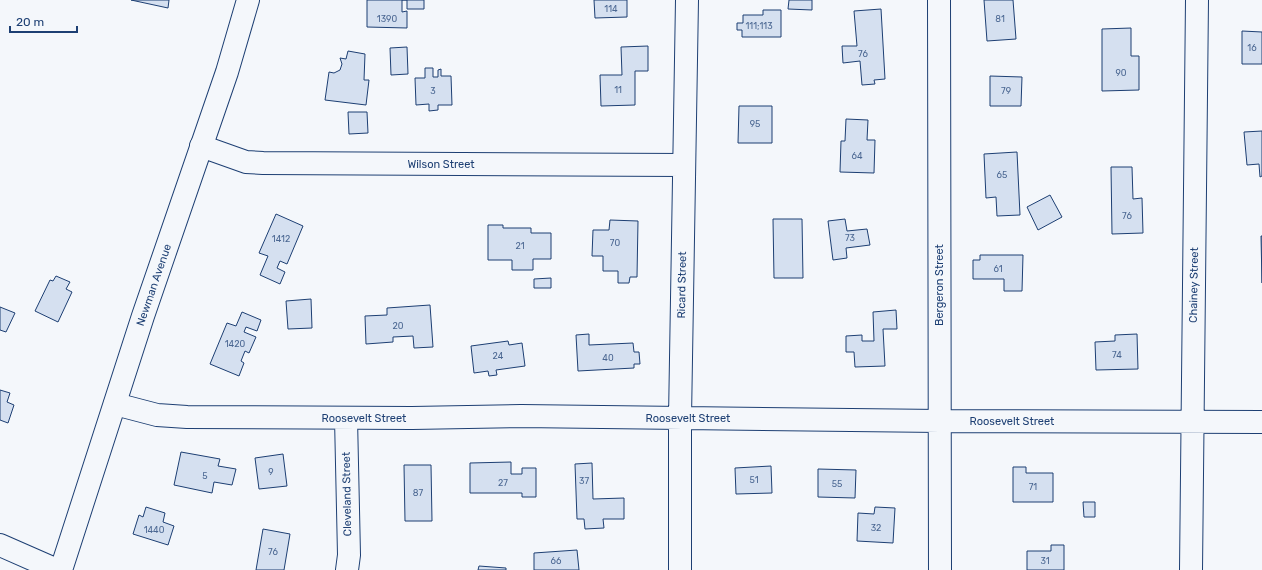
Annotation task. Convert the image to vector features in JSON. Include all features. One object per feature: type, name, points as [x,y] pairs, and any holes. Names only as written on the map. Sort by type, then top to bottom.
[{"type":"street","name":"Newman Avenue","points":[[61,570],[143,316],[227,72],[248,0]]},
{"type":"street","name":"Ricard Street","points":[[680,570],[680,418],[687,0]]},
{"type":"street","name":"Bergeron Street","points":[[939,0],[940,570]]},
{"type":"street","name":"Chainey Street","points":[[1191,570],[1197,0]]},
{"type":"street","name":"Wilson Street","points":[[202,146],[246,162],[263,163],[684,166]]},
{"type":"street","name":"Roosevelt Street","points":[[115,404],[157,414],[187,417],[346,418],[522,416],[940,421],[1262,422]]},
{"type":"street","name":"Cleveland Street","points":[[346,418],[349,555],[347,570]]},
{"type":"street","points":[[0,545],[57,570]]},
{"type":"building","points":[[131,0],[169,0],[168,8]]},
{"type":"building","points":[[367,0],[402,0],[402,12],[407,11],[407,28],[367,27]]},
{"type":"building","points":[[407,0],[424,0],[424,9],[407,9]]},
{"type":"building","points":[[594,0],[627,0],[627,17],[595,18]]},
{"type":"building","points":[[789,0],[812,0],[812,10],[788,9]]},
{"type":"building","points":[[984,0],[1013,0],[1016,39],[987,41]]},
{"type":"building","points":[[881,9],[885,79],[874,80],[875,84],[862,85],[860,61],[843,63],[842,46],[857,46],[854,11]]},
{"type":"building","points":[[763,10],[781,10],[781,37],[742,37],[742,30],[737,30],[737,23],[743,23],[743,15],[763,15]]},
{"type":"building","points":[[1131,28],[1131,56],[1139,56],[1139,90],[1102,91],[1102,29]]},
{"type":"building","points":[[1242,31],[1262,32],[1262,64],[1242,64]]},
{"type":"building","points":[[648,46],[648,71],[635,71],[635,105],[601,106],[600,75],[622,75],[621,47]]},
{"type":"building","points":[[407,47],[408,74],[391,75],[390,48]]},
{"type":"building","points":[[348,51],[365,54],[364,80],[369,80],[366,105],[325,100],[329,72],[334,73],[340,70],[342,64],[340,58],[346,59]]},
{"type":"building","points":[[425,68],[433,68],[433,77],[438,77],[438,70],[441,69],[441,76],[451,76],[452,105],[438,105],[438,110],[429,111],[429,104],[416,105],[415,78],[425,78]]},
{"type":"building","points":[[990,76],[1022,77],[1021,106],[990,106]]},
{"type":"building","points":[[739,106],[772,106],[772,143],[738,143]]},
{"type":"building","points":[[348,112],[367,112],[368,133],[349,134]]},
{"type":"building","points":[[846,119],[868,120],[867,140],[875,140],[874,173],[840,172],[841,141],[845,141]]},
{"type":"building","points":[[1262,131],[1262,176],[1260,177],[1259,164],[1247,165],[1244,132]]},
{"type":"building","points":[[1017,152],[1020,215],[997,216],[996,197],[986,198],[984,154]]},
{"type":"building","points":[[1111,167],[1132,167],[1133,199],[1142,198],[1143,233],[1112,234]]},
{"type":"building","points":[[1050,195],[1062,217],[1038,230],[1027,207]]},
{"type":"building","points":[[276,214],[303,226],[287,264],[280,261],[277,268],[285,272],[280,284],[260,275],[268,256],[259,253]]},
{"type":"building","points":[[773,219],[802,219],[803,278],[774,278]]},
{"type":"building","points":[[845,219],[847,231],[867,229],[870,245],[846,248],[847,258],[833,260],[828,221]]},
{"type":"building","points":[[610,220],[638,221],[637,277],[630,277],[629,283],[618,283],[618,271],[603,271],[603,256],[592,256],[593,230],[609,230]]},
{"type":"building","points":[[488,225],[503,225],[503,228],[531,228],[531,233],[551,233],[551,259],[533,259],[533,270],[512,270],[512,260],[488,260]]},
{"type":"building","points":[[1261,236],[1262,236],[1262,283]]},
{"type":"building","points":[[980,255],[1023,255],[1022,291],[1004,291],[1004,279],[973,279],[973,260],[980,260]]},
{"type":"building","points":[[56,276],[70,282],[66,289],[72,292],[58,322],[35,311],[50,280],[53,281]]},
{"type":"building","points":[[551,278],[551,288],[534,288],[534,279]]},
{"type":"building","points":[[311,299],[312,328],[288,329],[286,301]]},
{"type":"building","points":[[430,305],[433,347],[414,348],[413,336],[393,337],[393,342],[366,344],[365,316],[387,315],[387,308]]},
{"type":"building","points":[[0,307],[15,313],[6,332],[0,330]]},
{"type":"building","points":[[896,310],[897,329],[883,329],[885,366],[855,367],[854,352],[846,352],[846,336],[862,335],[862,341],[874,341],[873,312]]},
{"type":"building","points":[[242,312],[261,320],[257,331],[246,327],[244,332],[256,337],[249,353],[245,351],[241,361],[244,363],[239,376],[210,364],[227,323],[236,326]]},
{"type":"building","points":[[589,334],[589,345],[633,343],[634,352],[639,352],[640,364],[634,364],[634,368],[578,371],[576,335]]},
{"type":"building","points":[[1137,334],[1138,369],[1096,370],[1095,342],[1115,341],[1115,335]]},
{"type":"building","points":[[508,341],[509,345],[522,343],[525,366],[496,370],[497,375],[489,376],[488,371],[474,373],[471,346]]},
{"type":"building","points":[[0,390],[10,393],[7,402],[14,405],[8,423],[0,420]]},
{"type":"building","points":[[181,452],[220,459],[218,466],[236,469],[232,485],[214,482],[212,493],[174,485]]},
{"type":"building","points":[[283,454],[287,486],[259,489],[255,458]]},
{"type":"building","points":[[511,462],[511,474],[522,474],[522,468],[536,468],[536,497],[522,497],[522,493],[470,493],[470,463]]},
{"type":"building","points":[[592,463],[593,499],[624,498],[624,519],[603,519],[604,528],[585,529],[584,519],[577,519],[575,464]]},
{"type":"building","points":[[404,465],[431,465],[432,521],[405,521]]},
{"type":"building","points":[[771,466],[772,493],[736,494],[735,468]]},
{"type":"building","points":[[1013,467],[1026,467],[1026,473],[1053,473],[1053,502],[1013,502]]},
{"type":"building","points":[[818,469],[856,470],[855,498],[818,497]]},
{"type":"building","points":[[1083,502],[1095,502],[1095,517],[1084,517]]},
{"type":"building","points":[[146,507],[165,513],[163,522],[174,526],[168,545],[133,534],[139,515],[143,517]]},
{"type":"building","points":[[875,507],[895,508],[893,543],[857,541],[858,513],[874,514]]},
{"type":"building","points":[[263,529],[290,534],[284,570],[256,570]]},
{"type":"building","points":[[1051,545],[1064,545],[1064,570],[1027,570],[1027,551],[1051,551]]},
{"type":"building","points":[[577,550],[579,570],[534,570],[534,553]]},
{"type":"building","points":[[479,566],[506,568],[506,570],[478,570]]}]
